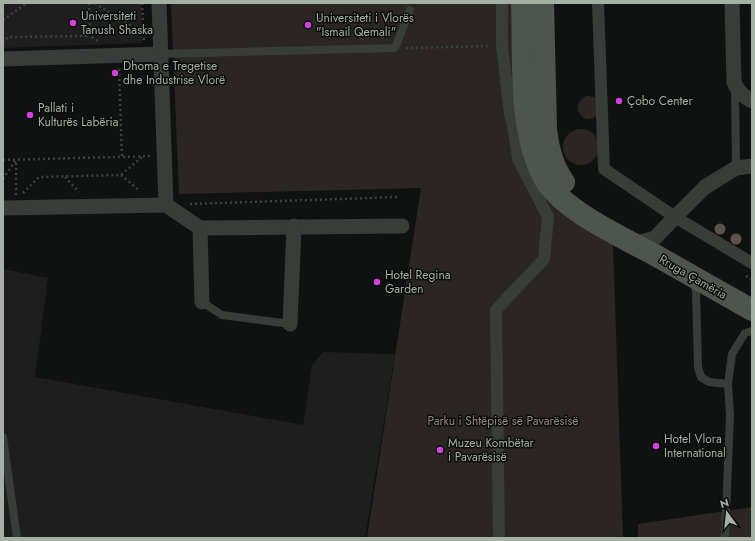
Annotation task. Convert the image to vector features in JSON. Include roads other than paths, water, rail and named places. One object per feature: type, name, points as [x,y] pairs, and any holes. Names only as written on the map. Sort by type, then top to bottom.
[{"type":"main road","name":"Rruga Çamëria","points":[[522,3],[524,90],[529,130],[539,168],[543,177],[551,188],[560,198],[594,221],[752,310]]},
{"type":"main road","name":"Rruga Çamëria","points":[[543,3],[546,129],[550,152],[559,174],[568,186],[580,196],[752,294]]},
{"type":"street","points":[[159,3],[166,205]]},
{"type":"street","points":[[499,538],[496,310],[544,259],[548,217],[518,159],[510,114],[502,46],[502,3]]},
{"type":"street","points":[[598,3],[604,169],[675,217],[752,263]]},
{"type":"street","points":[[732,3],[734,82],[743,97],[752,101]]},
{"type":"street","points":[[3,59],[119,56],[161,49]]},
{"type":"street","points":[[634,244],[655,238],[705,187],[736,168],[752,166]]},
{"type":"street","points":[[3,208],[166,205],[200,228],[402,226]]},
{"type":"street","points":[[290,324],[294,226]]},
{"type":"street","points":[[200,228],[202,302]]},
{"type":"lane","points":[[161,49],[394,48],[410,10]]},
{"type":"lane","points":[[734,82],[736,168]]},
{"type":"lane","points":[[693,276],[696,292],[698,367],[701,377],[710,382],[728,384]]},
{"type":"lane","points":[[202,302],[222,315],[290,324]]},
{"type":"lane","points":[[725,538],[730,415],[728,384],[732,354],[745,333],[752,331]]},
{"type":"lane","points":[[3,437],[17,538]]},
{"type":"place","name":"Universiteti Tanush Shaska","points":[[73,23]]},
{"type":"place","name":"Universiteti i Vlorës \"Ismail Qemali\"","points":[[308,25]]},
{"type":"place","name":"Dhoma e Tregetise dhe Industrise Vlorë","points":[[115,73]]},
{"type":"place","name":"Çobo Center","points":[[619,101]]},
{"type":"place","name":"Pallati i Kulturës Labëria","points":[[30,115]]},
{"type":"place","name":"Hotel Regina Garden","points":[[377,282]]},
{"type":"place","name":"Hotel Vlora International","points":[[656,446]]},
{"type":"place","name":"Muzeu Kombëtar i Pavarësisë","points":[[440,450]]},
{"type":"park label","name":"Parku i Shtëpisë së Pavarësisë","points":[[503,421]]}]
